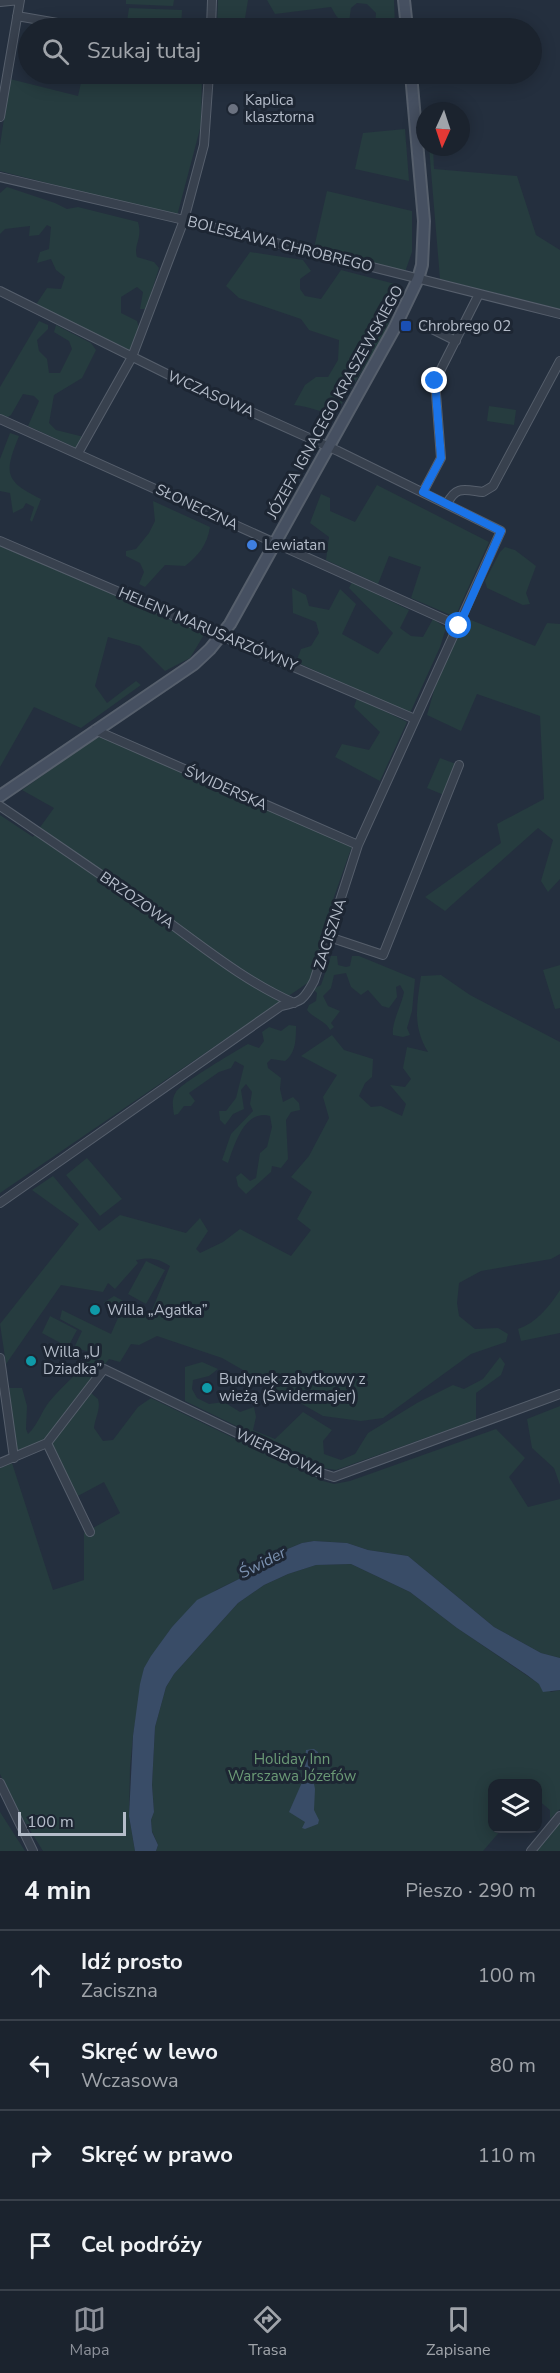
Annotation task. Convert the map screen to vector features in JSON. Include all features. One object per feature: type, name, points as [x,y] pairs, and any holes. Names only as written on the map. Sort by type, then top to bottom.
[{"type":"street","points":[[0,2],[20,0],[2,83],[0,117]]},
{"type":"street","points":[[211,18],[212,0]]},
{"type":"street","points":[[404,0],[406,18]]},
{"type":"street","points":[[17,16],[28,18]]},
{"type":"street","points":[[78,453],[132,357],[184,220],[204,146],[208,84]]},
{"type":"street","name":"JÓZEFA IGNACEGO KRASZEWSKIEGO","points":[[0,796],[194,664],[223,635],[394,329],[418,279],[422,265],[424,221],[412,84]]},
{"type":"street","name":"BOLESŁAWA CHROBREGO","points":[[0,177],[184,220],[560,314]]},
{"type":"street","name":"WCZASOWA","points":[[0,291],[132,357],[424,490],[501,531]]},
{"type":"street","points":[[424,490],[441,458],[435,381],[479,294]]},
{"type":"street","points":[[428,327],[456,341]]},
{"type":"street","points":[[447,502],[452,494],[459,490],[483,492],[492,486],[560,361]]},
{"type":"street","name":"SŁONECZNA","points":[[0,419],[459,626]]},
{"type":"street","name":"ZACISZNA","points":[[295,1003],[301,1001],[314,981],[358,845],[501,531]]},
{"type":"street","name":"HELENY MARUSARZÓWNY","points":[[0,541],[415,719]]},
{"type":"street","name":"ŚWIDERSKA","points":[[95,730],[358,845]]},
{"type":"street","points":[[329,938],[383,955],[459,765]]},
{"type":"street","name":"BRZOZOWA","points":[[0,806],[273,994],[295,1003]]},
{"type":"street","name":"BRZOZOWA","points":[[273,994],[280,1006]]},
{"type":"street","points":[[0,1203],[280,1006],[295,1003]]},
{"type":"street","points":[[0,1358],[14,1458]]},
{"type":"street","name":"WIERZBOWA","points":[[47,1443],[104,1369],[318,1472],[334,1477],[560,1394]]},
{"type":"street","points":[[0,1463],[47,1443],[90,1532]]},
{"type":"street","points":[[0,1783],[33,1851]]},
{"type":"street","points":[[531,1851],[560,1816]]},
{"type":"green space","points":[[126,0],[174,0],[173,6],[126,4]]},
{"type":"green space","points":[[218,0],[248,0],[245,18],[217,18]]},
{"type":"green space","points":[[267,0],[394,0],[395,18],[376,18],[376,13],[367,4],[357,3],[351,8],[350,18],[338,18],[331,7],[275,14]]},
{"type":"green space","points":[[129,8],[182,10],[182,18],[128,18]]},
{"type":"green space","points":[[10,79],[18,81],[18,84],[30,84],[78,96],[81,84],[202,84],[201,125],[177,216],[0,171],[0,145]]},
{"type":"green space","points":[[405,129],[409,181],[355,169],[363,133]]},
{"type":"green space","points":[[430,156],[433,156],[434,169],[517,176],[536,235],[560,250],[560,309],[440,279]]},
{"type":"green space","points":[[7,187],[67,209],[78,207],[138,222],[137,257],[154,262],[159,268],[146,309],[140,309],[143,292],[137,287],[121,297],[121,313],[137,321],[139,328],[130,350],[35,306],[47,288],[61,289],[65,277],[56,270],[51,259],[37,263],[40,252],[49,249],[51,227],[47,225],[39,235],[29,236],[30,226],[5,229],[0,234],[0,193]]},
{"type":"green space","points":[[327,191],[412,211],[412,252],[405,272],[314,248]]},
{"type":"green space","points":[[250,252],[303,260],[311,271],[300,279],[300,289],[305,296],[321,299],[341,270],[399,285],[402,290],[383,338],[335,414],[294,405],[305,385],[316,377],[328,377],[338,360],[339,340],[309,330],[301,319],[239,298],[226,286]]},
{"type":"green space","points":[[39,321],[48,325],[48,329],[37,340],[39,351],[47,359],[49,373],[60,373],[72,349],[69,341],[54,332],[56,325],[91,343],[96,350],[82,378],[54,395],[49,423],[56,430],[84,437],[76,448],[28,426],[39,401],[34,396],[23,394],[11,415],[6,418],[0,415],[0,387]]},
{"type":"green space","points":[[489,406],[516,410],[514,425],[487,421]]},
{"type":"green space","points":[[10,433],[19,436],[11,459],[10,475],[20,487],[41,499],[32,522],[30,520],[34,507],[26,503],[23,508],[13,513],[10,493],[0,491],[0,459]]},
{"type":"green space","points":[[377,485],[489,542],[455,617],[411,598],[421,567],[389,556],[378,584],[326,560],[329,537],[310,523],[321,494],[330,498],[330,511],[355,522]]},
{"type":"green space","points":[[153,501],[210,527],[204,544],[190,562],[185,566],[165,565],[145,587],[139,584],[144,572],[140,563],[126,556],[126,551],[136,549],[149,533],[155,521]]},
{"type":"green space","points":[[0,546],[205,633],[190,658],[165,671],[140,646],[108,637],[95,686],[107,703],[136,681],[141,685],[81,728],[34,707],[0,767]]},
{"type":"green space","points":[[505,547],[515,550],[536,566],[526,593],[530,604],[523,605],[487,588],[485,581]]},
{"type":"green space","points":[[352,582],[409,610],[400,628],[411,636],[423,637],[433,619],[446,628],[440,647],[410,713],[296,662],[301,649],[311,646],[319,633],[316,622],[293,613],[292,588],[306,595],[309,606],[329,610],[340,589],[356,604],[342,634],[378,654],[393,633],[349,588]]},
{"type":"green space","points":[[466,618],[535,646],[547,623],[560,624],[560,879],[548,892],[541,881],[553,840],[538,828],[445,911],[425,897],[501,843],[497,824],[544,799],[540,716],[477,694],[461,731],[427,715],[437,680]]},
{"type":"green space","points":[[357,698],[407,722],[380,781],[335,757],[342,744],[369,750],[380,732],[354,707]]},
{"type":"green space","points":[[103,736],[352,846],[321,934],[329,942],[309,982],[0,1193],[0,815],[33,837],[54,808],[22,790],[92,740]]},
{"type":"green space","points":[[440,758],[456,764],[444,795],[427,788]]},
{"type":"green space","points":[[331,956],[337,956],[338,965],[346,967],[350,966],[352,956],[359,956],[415,979],[412,1011],[407,1028],[410,1035],[403,1037],[393,1035],[404,992],[400,985],[396,987],[397,997],[389,1008],[382,1006],[368,990],[361,995],[351,987],[346,973],[334,975],[331,988],[323,996],[328,1006],[340,1011],[331,1023],[334,1027],[330,1030],[307,1010],[309,1005],[316,1001],[317,993],[313,989],[321,985]]},
{"type":"green space","points":[[560,965],[560,1008],[555,1009],[543,970]]},
{"type":"green space","points":[[441,975],[470,995],[560,1042],[560,1254],[551,1259],[481,1271],[459,1283],[457,1303],[459,1316],[475,1329],[498,1328],[508,1334],[506,1342],[471,1354],[383,1418],[361,1421],[323,1416],[222,1358],[157,1336],[139,1345],[131,1344],[120,1362],[109,1359],[43,1441],[17,1452],[9,1388],[22,1388],[27,1406],[26,1429],[28,1434],[49,1402],[77,1372],[91,1352],[74,1348],[82,1331],[60,1319],[62,1310],[111,1334],[121,1311],[103,1303],[114,1296],[150,1315],[170,1266],[153,1259],[136,1260],[138,1263],[115,1289],[108,1283],[103,1292],[61,1285],[6,1364],[0,1324],[79,1224],[32,1190],[53,1176],[99,1231],[120,1215],[186,1233],[200,1218],[208,1231],[196,1249],[200,1253],[223,1242],[240,1229],[291,1256],[311,1230],[297,1219],[312,1192],[291,1177],[309,1156],[329,1118],[323,1097],[337,1075],[301,1056],[332,1035],[344,1050],[373,1059],[372,1077],[365,1083],[359,1096],[371,1107],[381,1106],[402,1116],[406,1104],[390,1085],[405,1087],[411,1079],[403,1068],[407,1047],[428,1052],[420,1033],[417,1015],[421,976]]},
{"type":"green space","points":[[289,1025],[296,1026],[295,1041],[289,1058],[285,1061],[271,1059],[267,1063],[268,1068],[281,1078],[280,1089],[283,1102],[293,1097],[299,1103],[300,1110],[291,1112],[286,1120],[288,1159],[281,1168],[272,1166],[271,1172],[246,1194],[238,1186],[236,1177],[241,1173],[250,1181],[256,1178],[260,1153],[267,1147],[272,1127],[270,1116],[261,1115],[254,1118],[242,1129],[228,1163],[222,1160],[231,1134],[253,1111],[250,1104],[252,1092],[246,1084],[241,1090],[244,1109],[233,1114],[225,1125],[220,1120],[219,1111],[226,1111],[236,1098],[244,1066],[235,1061],[231,1068],[219,1072],[189,1093],[195,1101],[191,1106],[184,1106],[178,1114],[174,1115],[173,1097],[187,1082],[248,1044],[259,1048],[264,1041],[262,1032],[269,1027],[281,1031]]},
{"type":"green space","points":[[87,1158],[122,1199],[100,1216],[66,1175]]},
{"type":"green space","points":[[146,1261],[165,1270],[146,1304],[128,1294]]},
{"type":"green space","points":[[560,1290],[560,1333],[521,1341],[518,1329],[531,1323],[542,1313]]},
{"type":"green space","points":[[50,1316],[77,1330],[68,1347],[42,1333]]},
{"type":"green space","points":[[500,1357],[505,1364],[501,1375],[476,1393],[476,1420],[336,1470],[323,1468],[185,1401],[185,1367],[202,1362],[218,1369],[209,1376],[193,1380],[192,1389],[197,1398],[209,1404],[224,1402],[240,1412],[254,1407],[256,1417],[253,1430],[275,1439],[303,1412],[332,1430],[323,1441],[324,1454],[341,1460],[355,1454],[368,1433],[417,1403],[453,1385],[464,1389],[483,1379]]},
{"type":"green space","points":[[91,1393],[99,1403],[94,1428],[103,1441],[113,1440],[138,1407],[151,1398],[323,1481],[334,1484],[350,1481],[496,1429],[525,1458],[509,1477],[528,1507],[560,1499],[560,1658],[541,1653],[494,1627],[408,1556],[368,1550],[347,1543],[314,1541],[302,1543],[273,1555],[241,1578],[216,1590],[172,1627],[144,1668],[130,1767],[129,1816],[135,1851],[43,1851],[20,1814],[0,1774],[0,1468],[12,1463],[53,1590],[84,1580],[84,1533],[120,1513],[104,1482],[76,1497],[50,1443]]},
{"type":"green space","points":[[560,1406],[560,1485],[554,1468],[532,1448],[527,1419]]},
{"type":"green space","name":"Holiday Inn Warszawa Józefów","points":[[351,1564],[410,1592],[457,1628],[551,1692],[560,1690],[560,1809],[550,1819],[550,1810],[542,1803],[542,1779],[488,1779],[488,1833],[499,1833],[483,1851],[156,1851],[158,1845],[152,1831],[151,1820],[154,1812],[152,1785],[155,1727],[166,1687],[174,1674],[238,1603],[264,1585],[316,1565]]},
{"type":"green space","points":[[0,1812],[25,1851],[0,1851]]},
{"type":"green space","points":[[560,1823],[560,1851],[537,1851]]},
{"type":"water","points":[[314,1541],[347,1543],[368,1550],[408,1556],[494,1627],[541,1653],[560,1658],[560,1690],[543,1692],[539,1684],[457,1628],[410,1592],[351,1564],[316,1565],[288,1574],[264,1585],[238,1603],[174,1674],[166,1687],[155,1727],[152,1785],[154,1812],[151,1820],[152,1832],[158,1845],[156,1851],[135,1851],[129,1816],[133,1736],[144,1668],[172,1627],[197,1600],[241,1578],[273,1555],[302,1543]]},
{"type":"water","points":[[314,1749],[318,1752],[319,1763],[312,1774],[315,1789],[314,1810],[319,1820],[318,1824],[305,1829],[302,1828],[305,1822],[289,1812],[303,1780],[306,1750]]},
{"type":"place","name":"Kaplica klasztorna","points":[[233,109]]},
{"type":"place","name":"Chrobrego 02","points":[[406,326]]},
{"type":"place","name":"Lewiatan","points":[[252,545]]},
{"type":"place","name":"Willa „Agatka”","points":[[95,1310]]},
{"type":"place","name":"Willa „U Dziadka”","points":[[31,1361]]},
{"type":"place","name":"Budynek zabytkowy z wieżą (Świdermajer)","points":[[207,1388]]},
{"type":"route","points":[[435,381],[441,458],[423,492],[501,531],[459,626]]},
{"type":"water label","name":"Świder","points":[[262,1562]]}]
